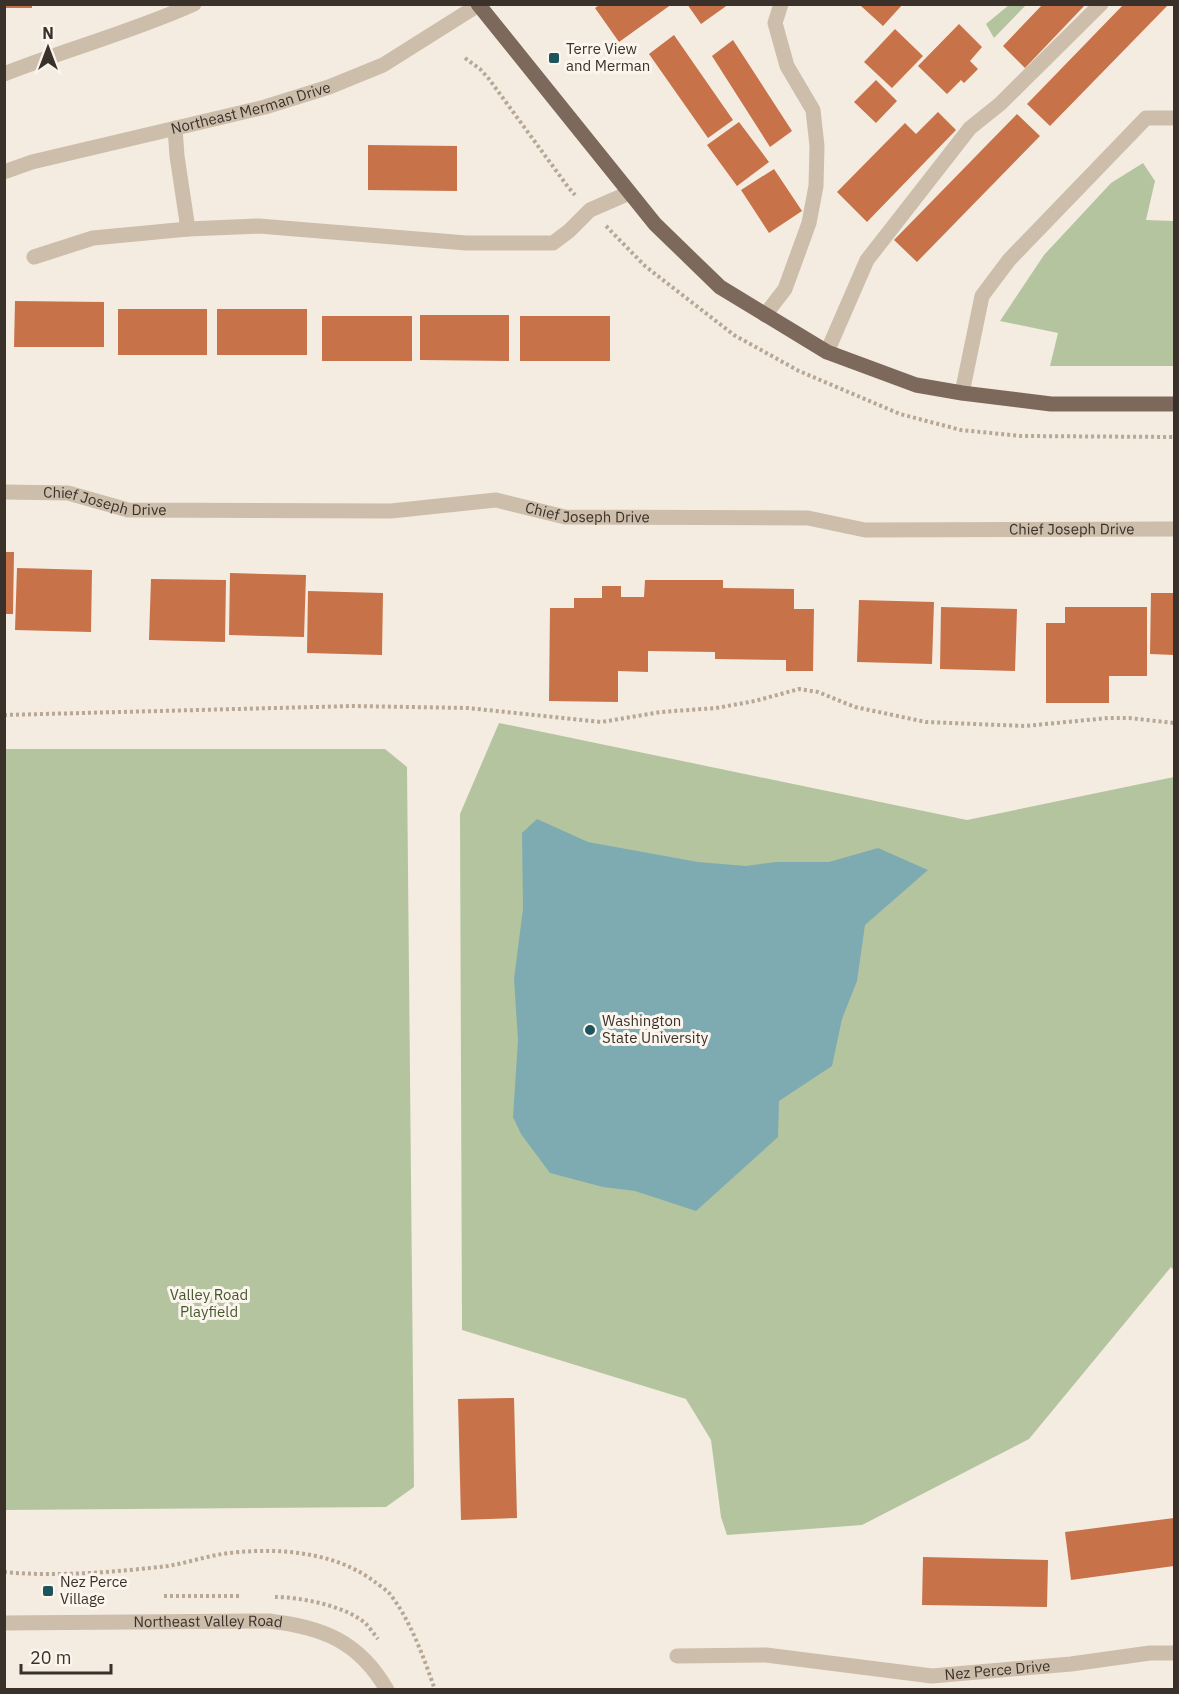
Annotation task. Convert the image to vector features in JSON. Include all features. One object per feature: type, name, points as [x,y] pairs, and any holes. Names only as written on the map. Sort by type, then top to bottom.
[{"type":"main road","points":[[479,5],[655,224],[720,287],[827,352],[916,385],[963,393],[1052,404],[1174,404]]},
{"type":"street","points":[[4,74],[36,61],[150,24],[195,4]]},
{"type":"street","points":[[765,315],[785,289],[809,223],[816,186],[817,146],[813,110],[787,66],[775,23],[781,4]]},
{"type":"street","points":[[827,352],[867,260],[962,137],[1000,104],[1101,4]]},
{"type":"street","name":"Northeast Merman Drive","points":[[4,172],[32,162],[265,107],[351,78],[383,64],[479,5]]},
{"type":"street","points":[[963,393],[982,296],[1009,260],[1146,118],[1174,117]]},
{"type":"street","points":[[175,128],[188,229]]},
{"type":"street","points":[[34,257],[93,238],[188,229],[259,226],[466,243],[553,243],[590,210],[629,194]]},
{"type":"street","name":"Chief Joseph Drive","points":[[4,492],[68,493],[128,510],[391,510],[496,500],[564,517],[808,518],[865,530],[1174,529]]},
{"type":"street","name":"Northeast Valley Road","points":[[4,1623],[269,1621],[300,1624],[323,1632],[347,1645],[365,1659],[387,1689]]},
{"type":"street","name":"Nez Perce Drive","points":[[677,1656],[766,1655],[933,1676],[1071,1664],[1150,1653],[1174,1653]]},
{"type":"path","points":[[4,715],[353,706],[468,708],[601,722],[661,712],[716,708],[799,689],[818,692],[855,707],[926,722],[1025,726],[1129,718],[1174,723]]},
{"type":"path","points":[[4,1572],[40,1576],[119,1570],[170,1566],[222,1554],[279,1551],[323,1557],[360,1570],[388,1592],[406,1622],[428,1668],[434,1687]]},
{"type":"green space","points":[[1009,5],[1026,5],[994,38],[986,24]]},
{"type":"green space","points":[[1143,163],[1155,181],[1146,220],[1174,221],[1174,366],[1050,366],[1058,333],[1000,321],[1044,255],[1111,183]]},
{"type":"green space","points":[[499,723],[967,820],[1174,777],[1174,1271],[1171,1267],[1029,1439],[862,1525],[727,1535],[721,1517],[711,1440],[686,1399],[462,1330],[460,814]]},
{"type":"green space","name":"Valley Road Playfield","points":[[4,749],[385,749],[407,767],[414,1487],[386,1507],[5,1510]]},
{"type":"water","points":[[537,819],[588,842],[698,862],[746,866],[776,862],[829,862],[878,848],[928,870],[865,925],[857,981],[842,1019],[832,1066],[779,1101],[778,1137],[696,1211],[635,1191],[603,1187],[550,1173],[521,1134],[513,1117],[518,1040],[514,979],[523,909],[522,833]]},
{"type":"building","points":[[4,4],[32,4],[32,8],[4,8]]},
{"type":"building","points":[[601,4],[672,4],[619,42],[595,8]]},
{"type":"building","points":[[687,4],[729,4],[701,24]]},
{"type":"building","points":[[863,4],[903,4],[883,26],[861,6]]},
{"type":"building","points":[[1043,4],[1086,4],[1025,68],[1003,46]]},
{"type":"building","points":[[1124,4],[1169,4],[1050,126],[1027,104]]},
{"type":"building","points":[[959,24],[982,47],[970,61],[978,69],[964,83],[961,80],[947,94],[918,66]]},
{"type":"building","points":[[895,29],[923,56],[892,88],[864,62]]},
{"type":"building","points":[[674,35],[733,120],[708,138],[649,54]]},
{"type":"building","points":[[733,40],[792,131],[770,147],[712,56]]},
{"type":"building","points":[[876,80],[897,101],[876,123],[854,102]]},
{"type":"building","points":[[938,112],[956,130],[867,222],[837,192],[905,123],[916,134]]},
{"type":"building","points":[[1017,114],[1040,136],[917,262],[894,240]]},
{"type":"building","points":[[739,122],[769,162],[737,186],[707,145]]},
{"type":"building","points":[[368,145],[457,146],[457,191],[368,190]]},
{"type":"building","points":[[774,169],[802,211],[769,233],[741,190]]},
{"type":"building","points":[[15,301],[104,302],[104,347],[14,347]]},
{"type":"building","points":[[118,309],[207,309],[207,355],[118,355]]},
{"type":"building","points":[[217,309],[307,309],[307,355],[217,355]]},
{"type":"building","points":[[420,315],[509,315],[509,361],[420,360]]},
{"type":"building","points":[[322,316],[412,316],[412,361],[322,361]]},
{"type":"building","points":[[520,316],[610,316],[610,361],[520,361]]},
{"type":"building","points":[[4,552],[14,552],[13,614],[4,614]]},
{"type":"building","points":[[17,568],[92,570],[91,632],[15,630]]},
{"type":"building","points":[[230,573],[306,575],[304,637],[229,635]]},
{"type":"building","points":[[151,579],[226,580],[225,642],[149,640]]},
{"type":"building","points":[[645,580],[723,580],[723,588],[794,589],[794,609],[814,609],[813,671],[786,671],[786,660],[715,659],[715,652],[648,651],[648,672],[618,671],[618,702],[549,701],[550,608],[574,608],[574,598],[602,598],[602,586],[621,586],[621,597],[644,597]]},
{"type":"building","points":[[308,591],[383,593],[382,655],[307,653]]},
{"type":"building","points":[[1151,593],[1174,593],[1174,655],[1150,654]]},
{"type":"building","points":[[859,600],[934,602],[932,664],[857,662]]},
{"type":"building","points":[[941,607],[1017,609],[1015,671],[940,669]]},
{"type":"building","points":[[1065,607],[1147,607],[1147,676],[1109,676],[1109,703],[1046,703],[1046,623],[1065,623]]},
{"type":"building","points":[[514,1398],[517,1518],[461,1520],[458,1399]]},
{"type":"building","points":[[1174,1518],[1174,1566],[1071,1580],[1065,1532]]},
{"type":"building","points":[[923,1557],[1048,1560],[1047,1607],[922,1605]]},
{"type":"place","name":"Terre View and Merman","points":[[554,58]]},
{"type":"place","name":"Washington State University","points":[[590,1030]]},
{"type":"place","name":"Nez Perce Village","points":[[48,1591]]}]
